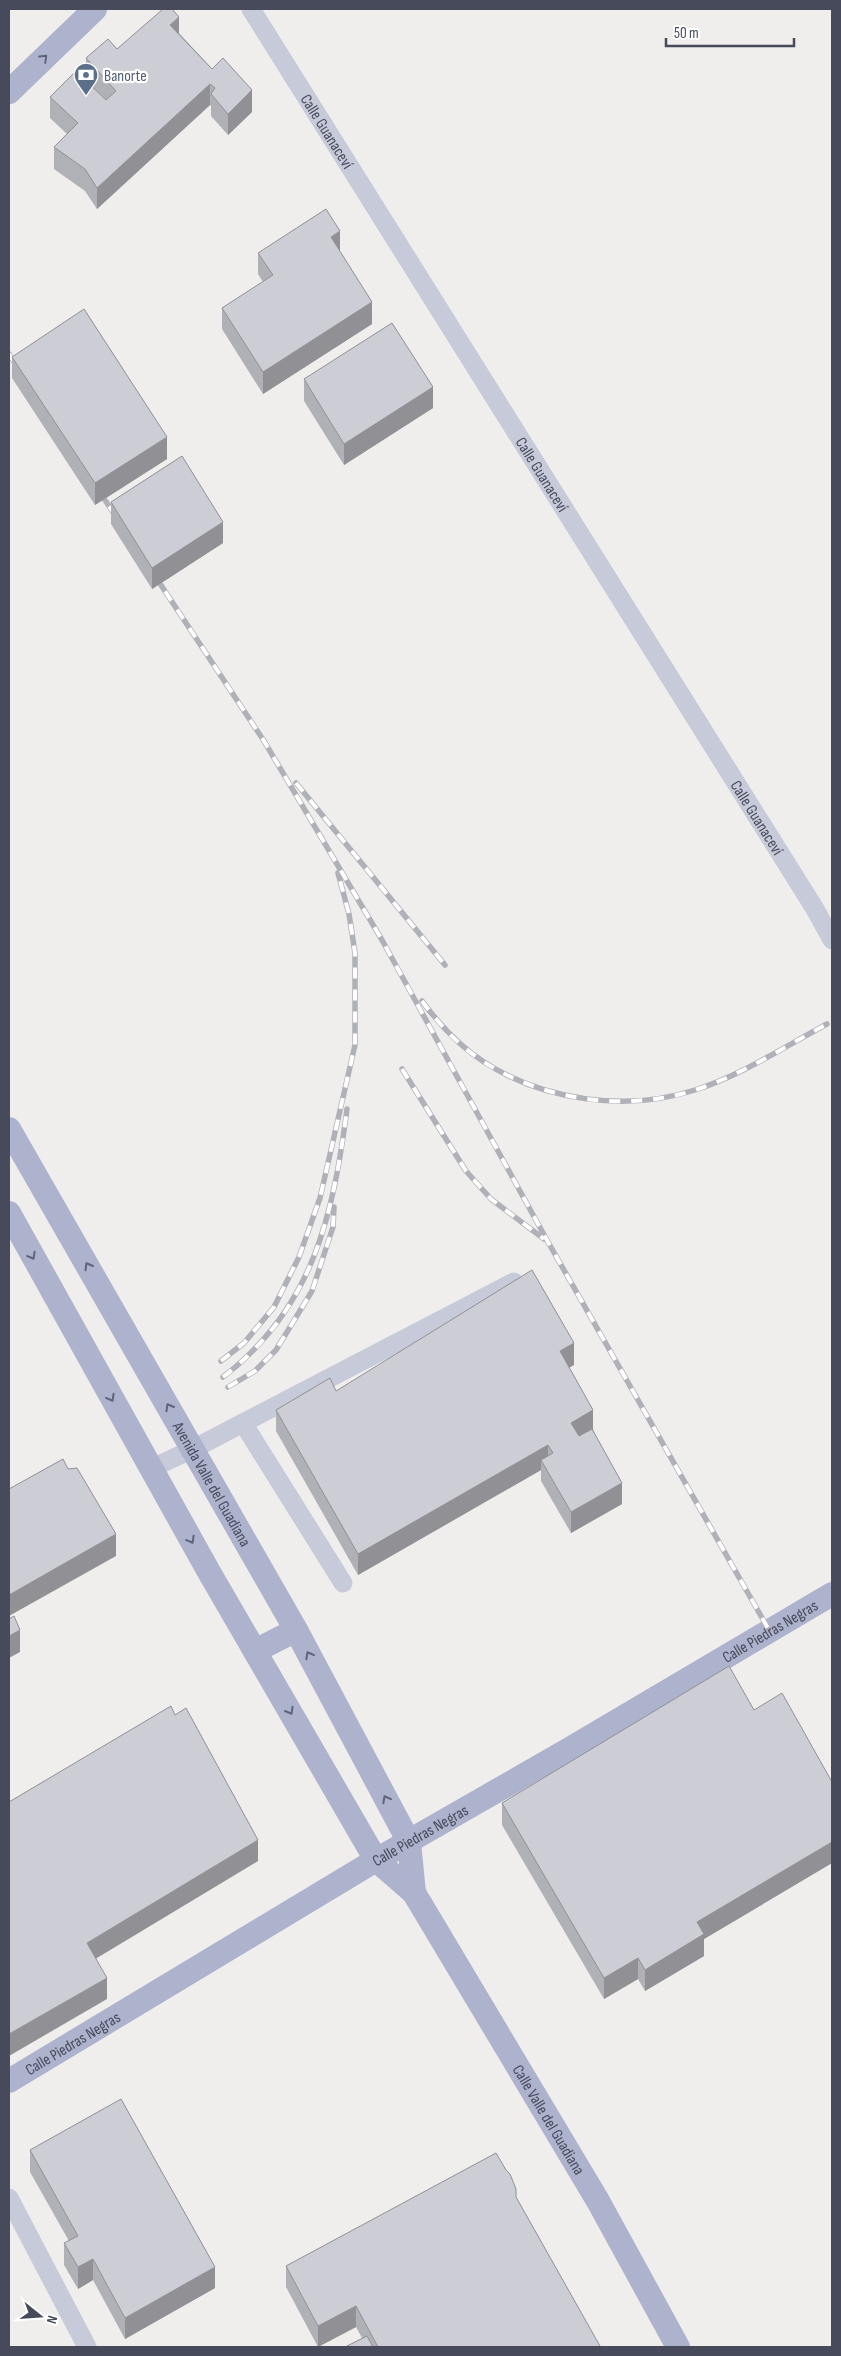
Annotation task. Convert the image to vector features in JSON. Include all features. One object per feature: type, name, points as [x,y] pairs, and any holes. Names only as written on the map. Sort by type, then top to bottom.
[{"type":"main road","points":[[9,92],[95,9]]},
{"type":"main road","name":"Avenida Valle del Guadiana","points":[[9,1129],[296,1630],[408,1842]]},
{"type":"main road","points":[[9,1213],[150,1469],[376,1860],[414,1893]]},
{"type":"main road","name":"Calle Piedras Negras","points":[[9,2081],[376,1860],[832,1594]]},
{"type":"main road","points":[[255,1651],[296,1630]]},
{"type":"main road","points":[[408,1842],[414,1893]]},
{"type":"main road","name":"Calle Valle del Guadiana","points":[[414,1893],[593,2193],[678,2347]]},
{"type":"street","name":"Calle Guanaceví","points":[[251,9],[799,884],[832,940]]},
{"type":"street","points":[[150,1469],[193,1449],[514,1282]]},
{"type":"street","points":[[243,1423],[343,1583]]},
{"type":"street","points":[[9,2198],[86,2347]]},
{"type":"building","points":[[163,9],[172,9],[179,17],[170,25],[212,69],[223,58],[252,90],[228,114],[211,94],[215,88],[210,84],[97,188],[85,169],[54,147],[78,123],[50,97],[76,71],[106,100],[116,91],[86,58],[108,39],[117,49]]},
{"type":"building","points":[[326,209],[340,231],[331,237],[372,302],[263,372],[222,308],[273,275],[258,253]]},
{"type":"building","points":[[84,309],[167,437],[95,483],[12,357]]},
{"type":"building","points":[[392,323],[433,387],[344,444],[304,379]]},
{"type":"building","points":[[182,456],[223,522],[152,568],[111,502]]},
{"type":"building","points":[[532,1270],[574,1343],[560,1351],[593,1410],[571,1423],[579,1436],[592,1429],[622,1483],[571,1512],[541,1460],[553,1453],[548,1445],[358,1554],[276,1410],[330,1378],[336,1391]]},
{"type":"building","points":[[63,1459],[68,1469],[77,1468],[116,1534],[9,1595],[9,1489]]},
{"type":"building","points":[[14,1616],[20,1630],[9,1636],[9,1619]]},
{"type":"building","points":[[729,1666],[754,1710],[782,1693],[832,1782],[832,1842],[697,1922],[704,1934],[645,1970],[638,1958],[604,1978],[502,1803]]},
{"type":"building","points":[[171,1706],[175,1715],[186,1708],[258,1840],[87,1943],[107,1978],[9,2034],[9,1802]]},
{"type":"building","points":[[121,2099],[215,2267],[125,2318],[93,2259],[78,2267],[64,2243],[78,2236],[30,2150]]},
{"type":"building","points":[[496,2153],[510,2174],[516,2189],[516,2197],[600,2346],[378,2347],[356,2306],[318,2326],[286,2266]]},
{"type":"building","points":[[367,2336],[373,2347],[345,2347]]},
{"type":"railway","points":[[9,354],[20,371]]},
{"type":"railway","points":[[97,488],[119,521]]},
{"type":"railway","points":[[153,573],[264,741],[382,940],[548,1242],[769,1630]]},
{"type":"railway","points":[[296,783],[445,965]]},
{"type":"railway","points":[[221,1361],[244,1343],[274,1307],[299,1257],[320,1198],[355,1045],[355,953],[349,914],[338,873]]},
{"type":"railway","points":[[422,1001],[442,1026],[466,1049],[484,1062],[508,1075],[533,1086],[559,1094],[586,1099],[614,1101],[669,1097],[712,1084],[746,1069],[827,1024]]},
{"type":"railway","points":[[402,1069],[466,1171],[491,1199],[544,1239]]},
{"type":"railway","points":[[223,1377],[254,1350],[278,1321],[298,1290],[314,1257],[334,1186],[347,1109]]},
{"type":"railway","points":[[228,1387],[255,1371],[276,1350],[312,1291],[333,1227],[334,1207]]},
{"type":"place","name":"Banorte","points":[[86,96]]}]
